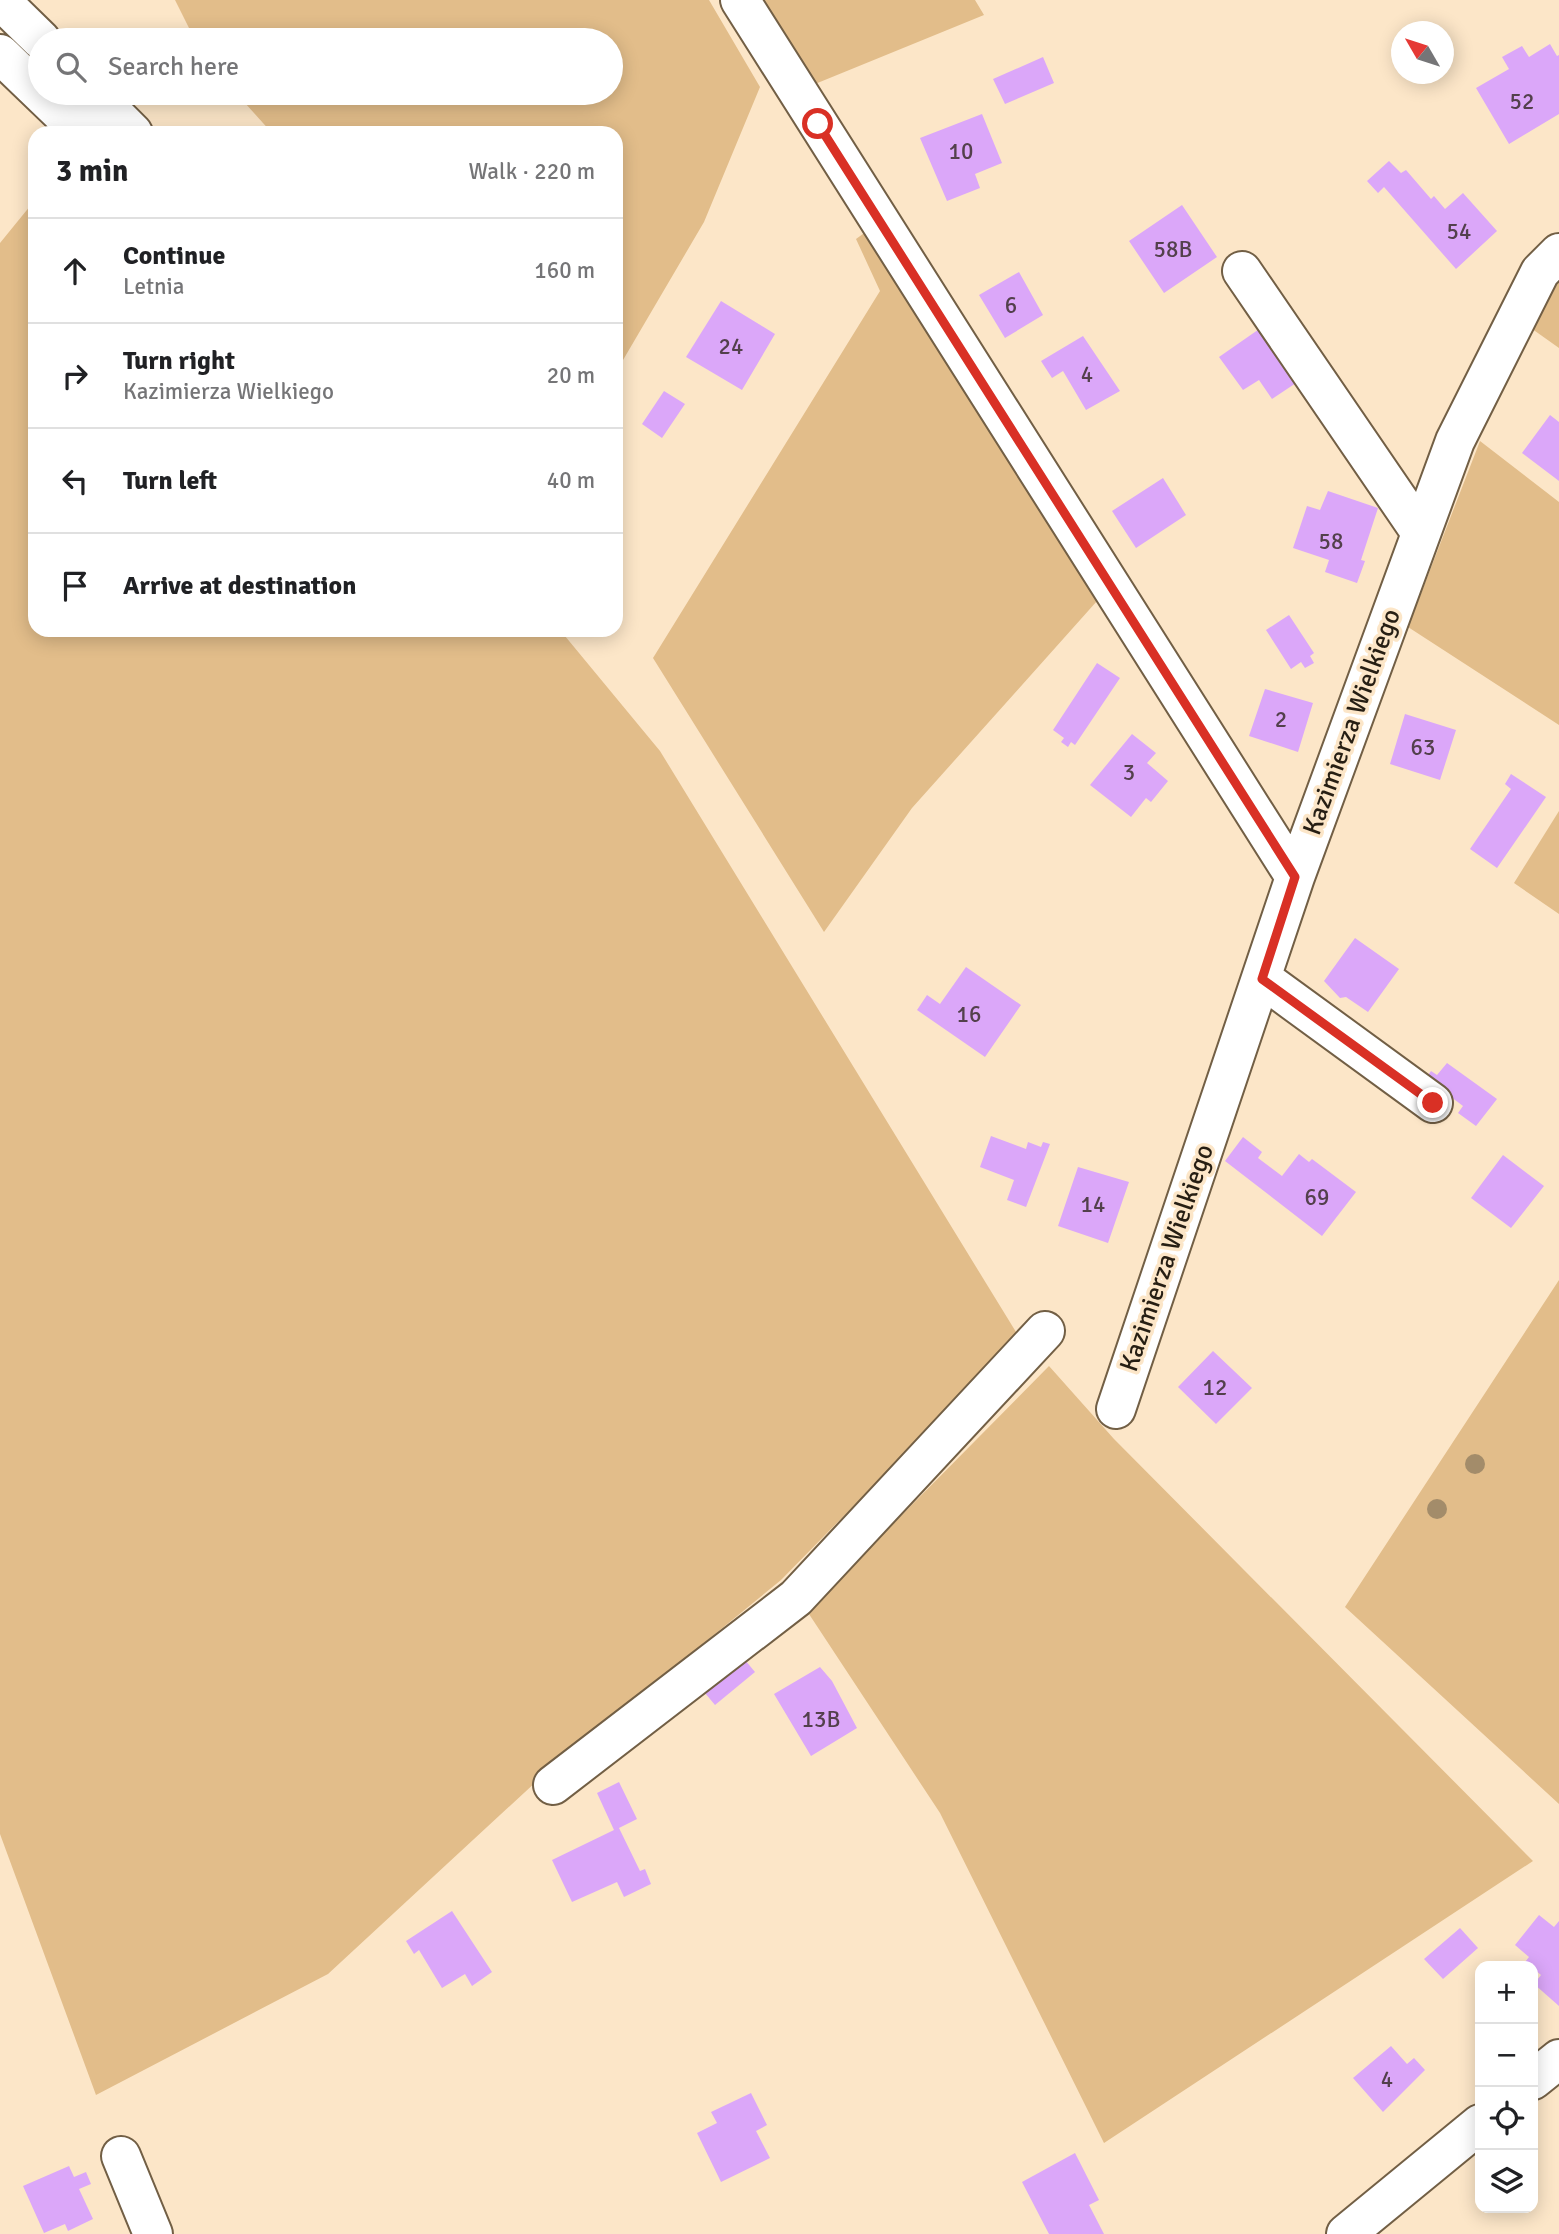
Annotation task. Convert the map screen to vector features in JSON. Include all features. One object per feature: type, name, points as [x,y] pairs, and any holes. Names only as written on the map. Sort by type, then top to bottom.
[{"type":"street","points":[[0,0],[29,28]]},
{"type":"street","points":[[740,0],[1295,877]]},
{"type":"street","points":[[0,54],[28,81]]},
{"type":"street","points":[[53,105],[75,126]]},
{"type":"street","points":[[105,105],[126,126]]},
{"type":"street","name":"Kazimierza Wielkiego","points":[[1116,1409],[1295,877],[1455,441],[1540,272],[1559,253]]},
{"type":"street","points":[[1242,271],[1422,533]]},
{"type":"street","points":[[1262,979],[1433,1103]]},
{"type":"street","points":[[553,1785],[796,1598],[1045,1331]]},
{"type":"street","points":[[1538,2076],[1559,2059]]},
{"type":"street","points":[[1346,2234],[1475,2128]]},
{"type":"street","points":[[121,2156],[153,2234]]},
{"type":"shaded area","points":[[175,0],[709,0],[760,87],[704,222],[623,360],[623,126],[266,126],[247,105],[623,105],[623,28],[189,28]]},
{"type":"shaded area","points":[[761,0],[975,0],[984,15],[815,84]]},
{"type":"shaded area","points":[[28,209],[28,637],[566,637],[660,751],[1019,1337],[781,1580],[551,1768],[328,1974],[96,2095],[0,1834],[0,243]]},
{"type":"shaded area","points":[[867,231],[1097,601],[912,808],[824,932],[653,658],[880,291],[856,239]]},
{"type":"shaded area","points":[[1559,275],[1559,348],[1528,326]]},
{"type":"shaded area","points":[[1480,441],[1559,502],[1559,725],[1408,627]]},
{"type":"shaded area","points":[[1559,811],[1559,914],[1514,883]]},
{"type":"shaded area","points":[[1559,1280],[1559,1804],[1345,1607]]},
{"type":"shaded area","points":[[1049,1366],[1114,1439],[1533,1861],[1104,2143],[940,1813],[807,1611]]},
{"type":"building","points":[[1550,44],[1557,56],[1559,55],[1559,114],[1509,144],[1476,88],[1509,69],[1502,57],[1522,46],[1529,57]]},
{"type":"building","points":[[1043,57],[1054,83],[1005,104],[993,79]]},
{"type":"building","points":[[982,114],[1002,163],[975,174],[980,188],[947,201],[920,138]]},
{"type":"building","points":[[1389,161],[1401,173],[1406,170],[1431,199],[1434,196],[1445,209],[1463,193],[1497,231],[1456,269],[1384,187],[1378,193],[1367,181]]},
{"type":"building","points":[[1182,205],[1217,257],[1164,293],[1129,241]]},
{"type":"building","points":[[1019,272],[1043,315],[1005,338],[979,295]]},
{"type":"building","points":[[721,301],[775,334],[742,390],[686,357]]},
{"type":"building","points":[[1265,325],[1302,379],[1272,399],[1259,380],[1243,390],[1219,357]]},
{"type":"building","points":[[1083,336],[1120,391],[1086,410],[1063,371],[1052,378],[1041,361]]},
{"type":"building","points":[[664,391],[685,404],[662,438],[642,424]]},
{"type":"building","points":[[1550,415],[1559,422],[1559,481],[1522,453]]},
{"type":"building","points":[[1163,478],[1186,515],[1136,548],[1112,511]]},
{"type":"building","points":[[1328,491],[1378,508],[1361,560],[1365,561],[1357,583],[1325,572],[1329,560],[1293,548],[1307,506],[1320,510]]},
{"type":"building","points":[[1289,615],[1314,653],[1310,656],[1314,663],[1305,668],[1301,662],[1291,669],[1266,630]]},
{"type":"building","points":[[1097,663],[1120,678],[1075,745],[1071,742],[1068,747],[1061,742],[1064,738],[1053,730]]},
{"type":"building","points":[[1265,689],[1313,703],[1298,752],[1249,736]]},
{"type":"building","points":[[1405,714],[1456,730],[1440,780],[1390,764]]},
{"type":"building","points":[[1132,734],[1156,753],[1147,763],[1168,781],[1151,802],[1146,798],[1131,817],[1090,785]]},
{"type":"building","points":[[1511,774],[1546,797],[1497,868],[1470,849],[1511,789],[1505,784]]},
{"type":"building","points":[[1355,938],[1399,969],[1368,1012],[1346,997],[1340,998],[1324,981]]},
{"type":"building","points":[[966,967],[1021,1005],[985,1057],[917,1010],[927,995],[940,1004]]},
{"type":"building","points":[[1447,1063],[1497,1099],[1476,1126],[1458,1113],[1463,1106],[1426,1078],[1431,1071],[1437,1075]]},
{"type":"building","points":[[991,1136],[1026,1149],[1028,1142],[1041,1147],[1043,1142],[1050,1144],[1026,1207],[1007,1200],[1014,1180],[980,1167]]},
{"type":"building","points":[[1243,1137],[1262,1152],[1258,1158],[1282,1176],[1299,1154],[1309,1162],[1312,1159],[1356,1192],[1322,1236],[1225,1161]]},
{"type":"building","points":[[1503,1155],[1544,1186],[1511,1228],[1471,1198]]},
{"type":"building","points":[[1078,1167],[1129,1182],[1108,1243],[1058,1226]]},
{"type":"building","points":[[1213,1351],[1252,1388],[1216,1424],[1178,1387]]},
{"type":"building","points":[[740,1654],[755,1672],[715,1705],[700,1687]]},
{"type":"building","points":[[820,1667],[832,1681],[857,1728],[811,1756],[774,1694]]},
{"type":"building","points":[[619,1782],[637,1819],[619,1828],[640,1871],[645,1869],[651,1884],[624,1897],[617,1882],[572,1902],[552,1860],[614,1830],[597,1793]]},
{"type":"building","points":[[452,1911],[492,1972],[472,1986],[465,1974],[442,1988],[419,1950],[414,1954],[406,1941]]},
{"type":"building","points":[[1539,1915],[1554,1927],[1559,1921],[1559,2006],[1538,1988],[1541,1975],[1538,1973],[1538,1961],[1526,1961],[1529,1957],[1515,1945]]},
{"type":"building","points":[[1460,1928],[1478,1948],[1443,1979],[1424,1959]]},
{"type":"building","points":[[1391,2046],[1407,2064],[1414,2058],[1425,2070],[1383,2112],[1353,2078]]},
{"type":"building","points":[[751,2093],[767,2125],[756,2131],[770,2158],[721,2182],[697,2133],[717,2123],[711,2112]]},
{"type":"building","points":[[1075,2153],[1099,2200],[1089,2205],[1104,2234],[1049,2234],[1022,2182]]},
{"type":"building","points":[[69,2166],[74,2177],[86,2172],[91,2184],[79,2189],[93,2219],[68,2231],[65,2224],[44,2233],[23,2186]]},
{"type":"route","points":[[818,124],[1295,877],[1262,979],[1433,1103]]}]
